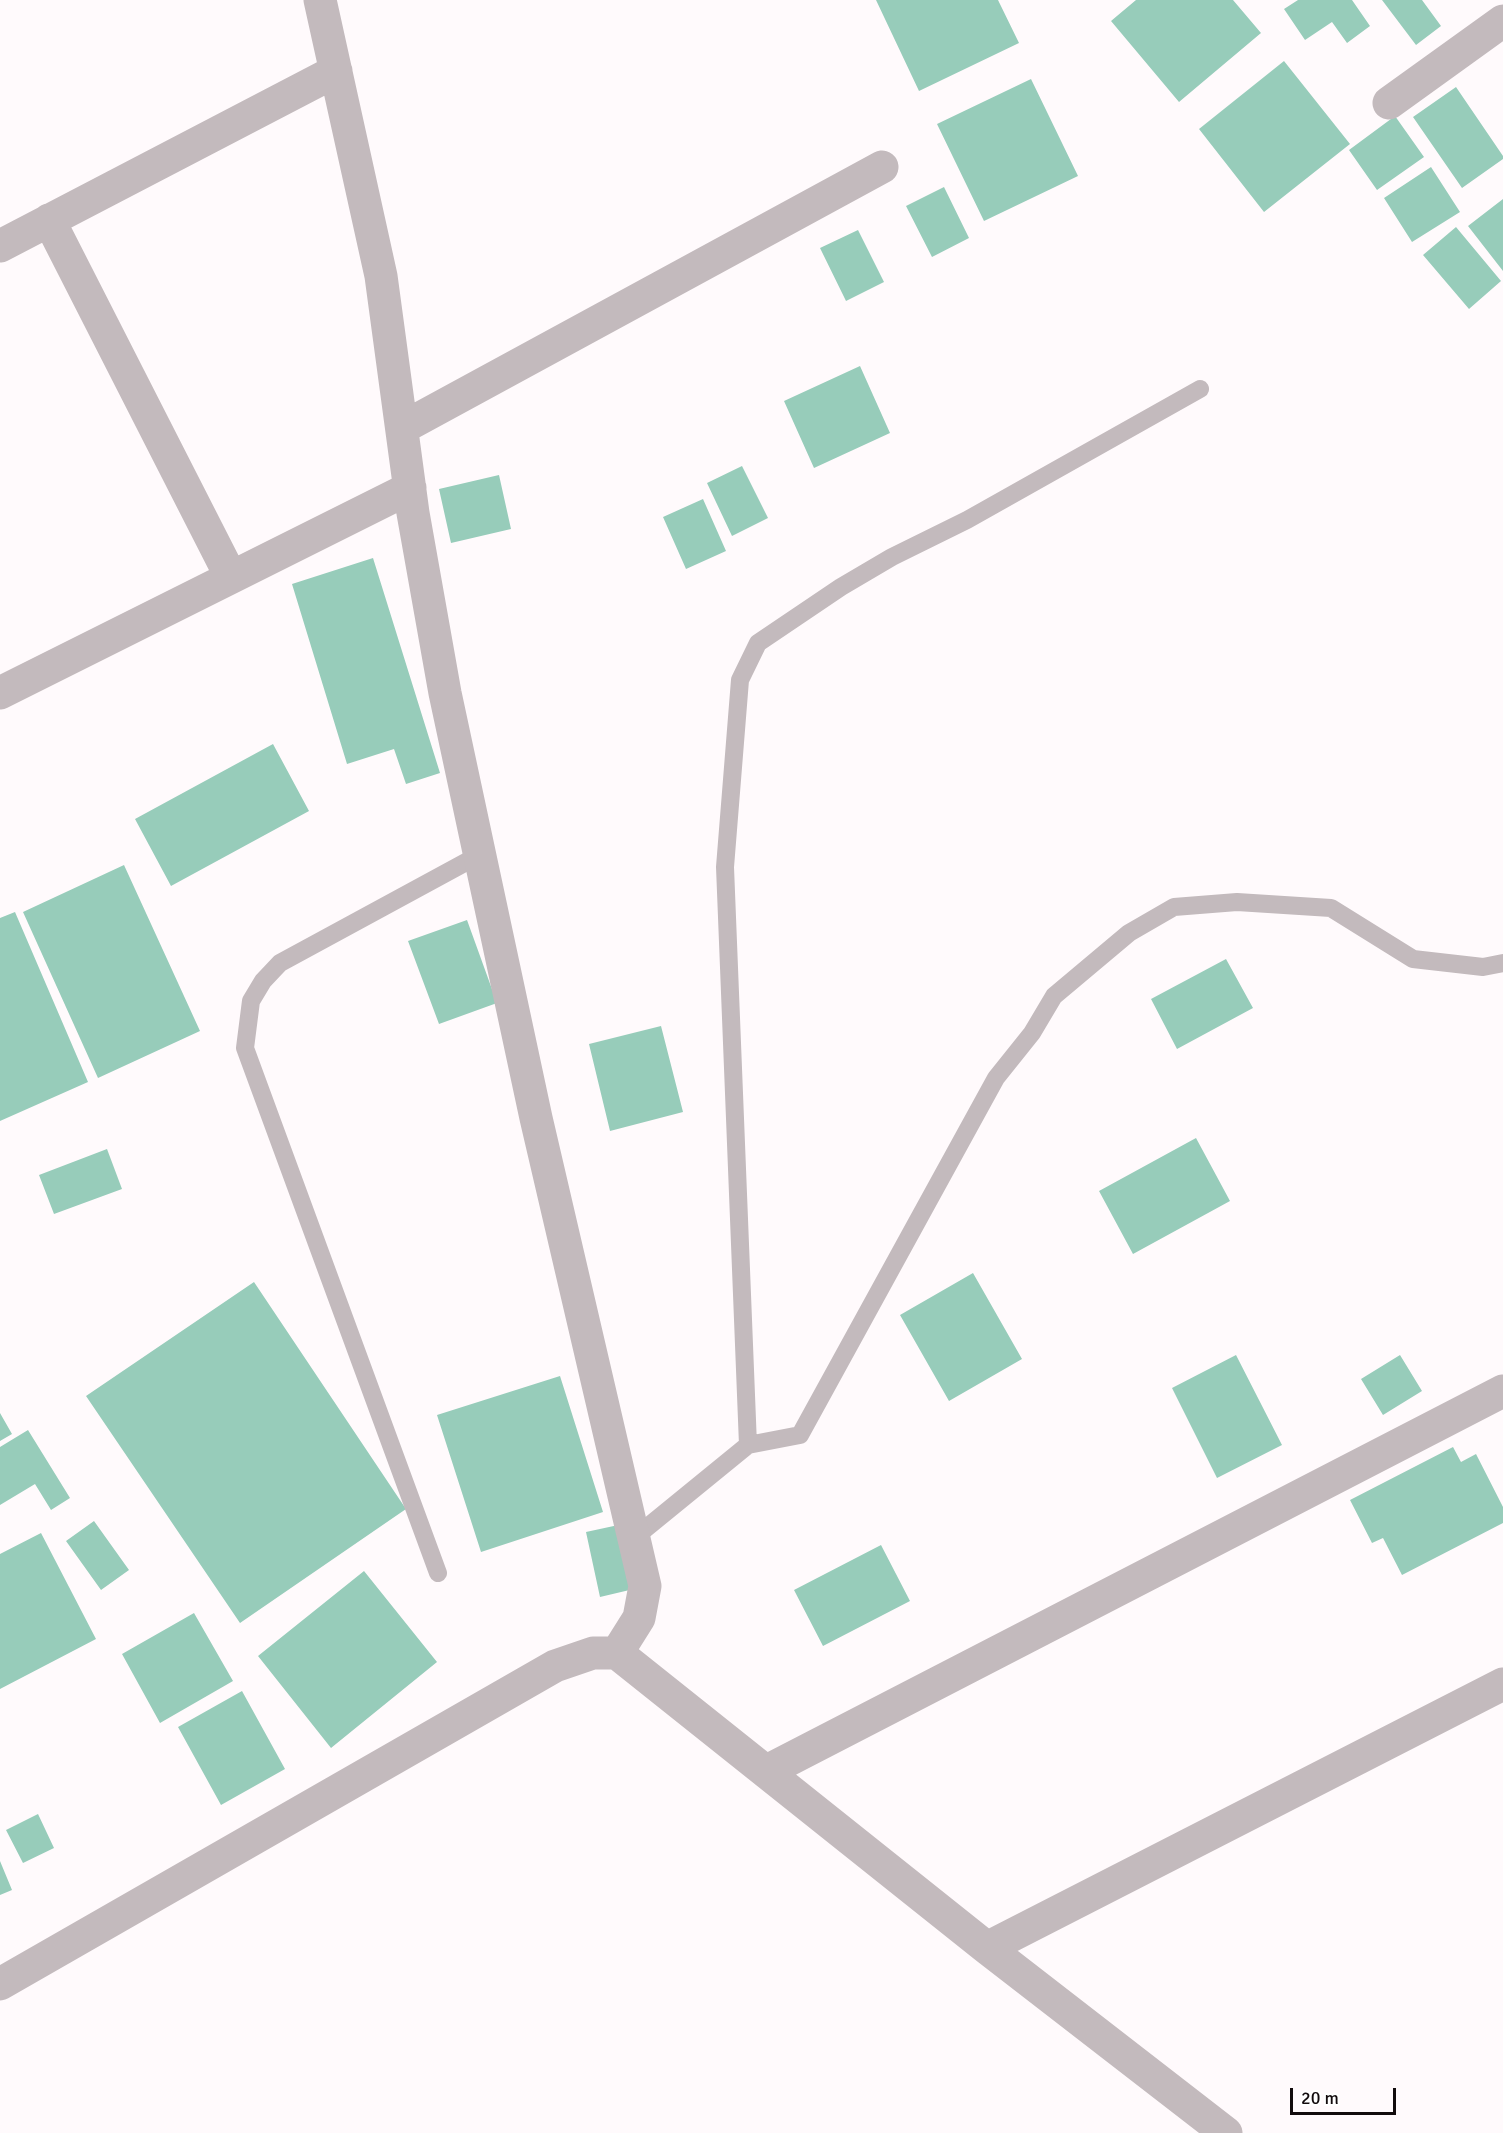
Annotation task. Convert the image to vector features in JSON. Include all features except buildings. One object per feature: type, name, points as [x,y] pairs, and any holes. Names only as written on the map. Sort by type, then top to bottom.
[{"type":"street","points":[[320,0],[381,276],[410,488],[445,693],[537,1118],[645,1586],[639,1618],[617,1653]]},
{"type":"street","points":[[1389,103],[1503,21]]},
{"type":"street","points":[[0,246],[336,71]]},
{"type":"street","points":[[402,428],[882,167]]},
{"type":"street","points":[[49,220],[231,577]]},
{"type":"street","points":[[0,693],[410,488]]},
{"type":"street","points":[[767,1771],[1503,1391]]},
{"type":"street","points":[[0,1984],[555,1666],[592,1653],[617,1653],[987,1948],[1226,2133]]},
{"type":"street","points":[[987,1948],[1503,1684]]},
{"type":"lane","points":[[748,1446],[725,867],[740,680],[758,643],[841,587],[892,557],[967,520],[1200,389]]},
{"type":"lane","points":[[438,1573],[245,1048],[251,1001],[263,981],[280,963],[479,855]]},
{"type":"lane","points":[[634,1538],[748,1446],[800,1435],[996,1078],[1032,1033],[1054,996],[1129,933],[1174,907],[1237,902],[1331,908],[1413,959],[1483,967],[1503,963]]}]
